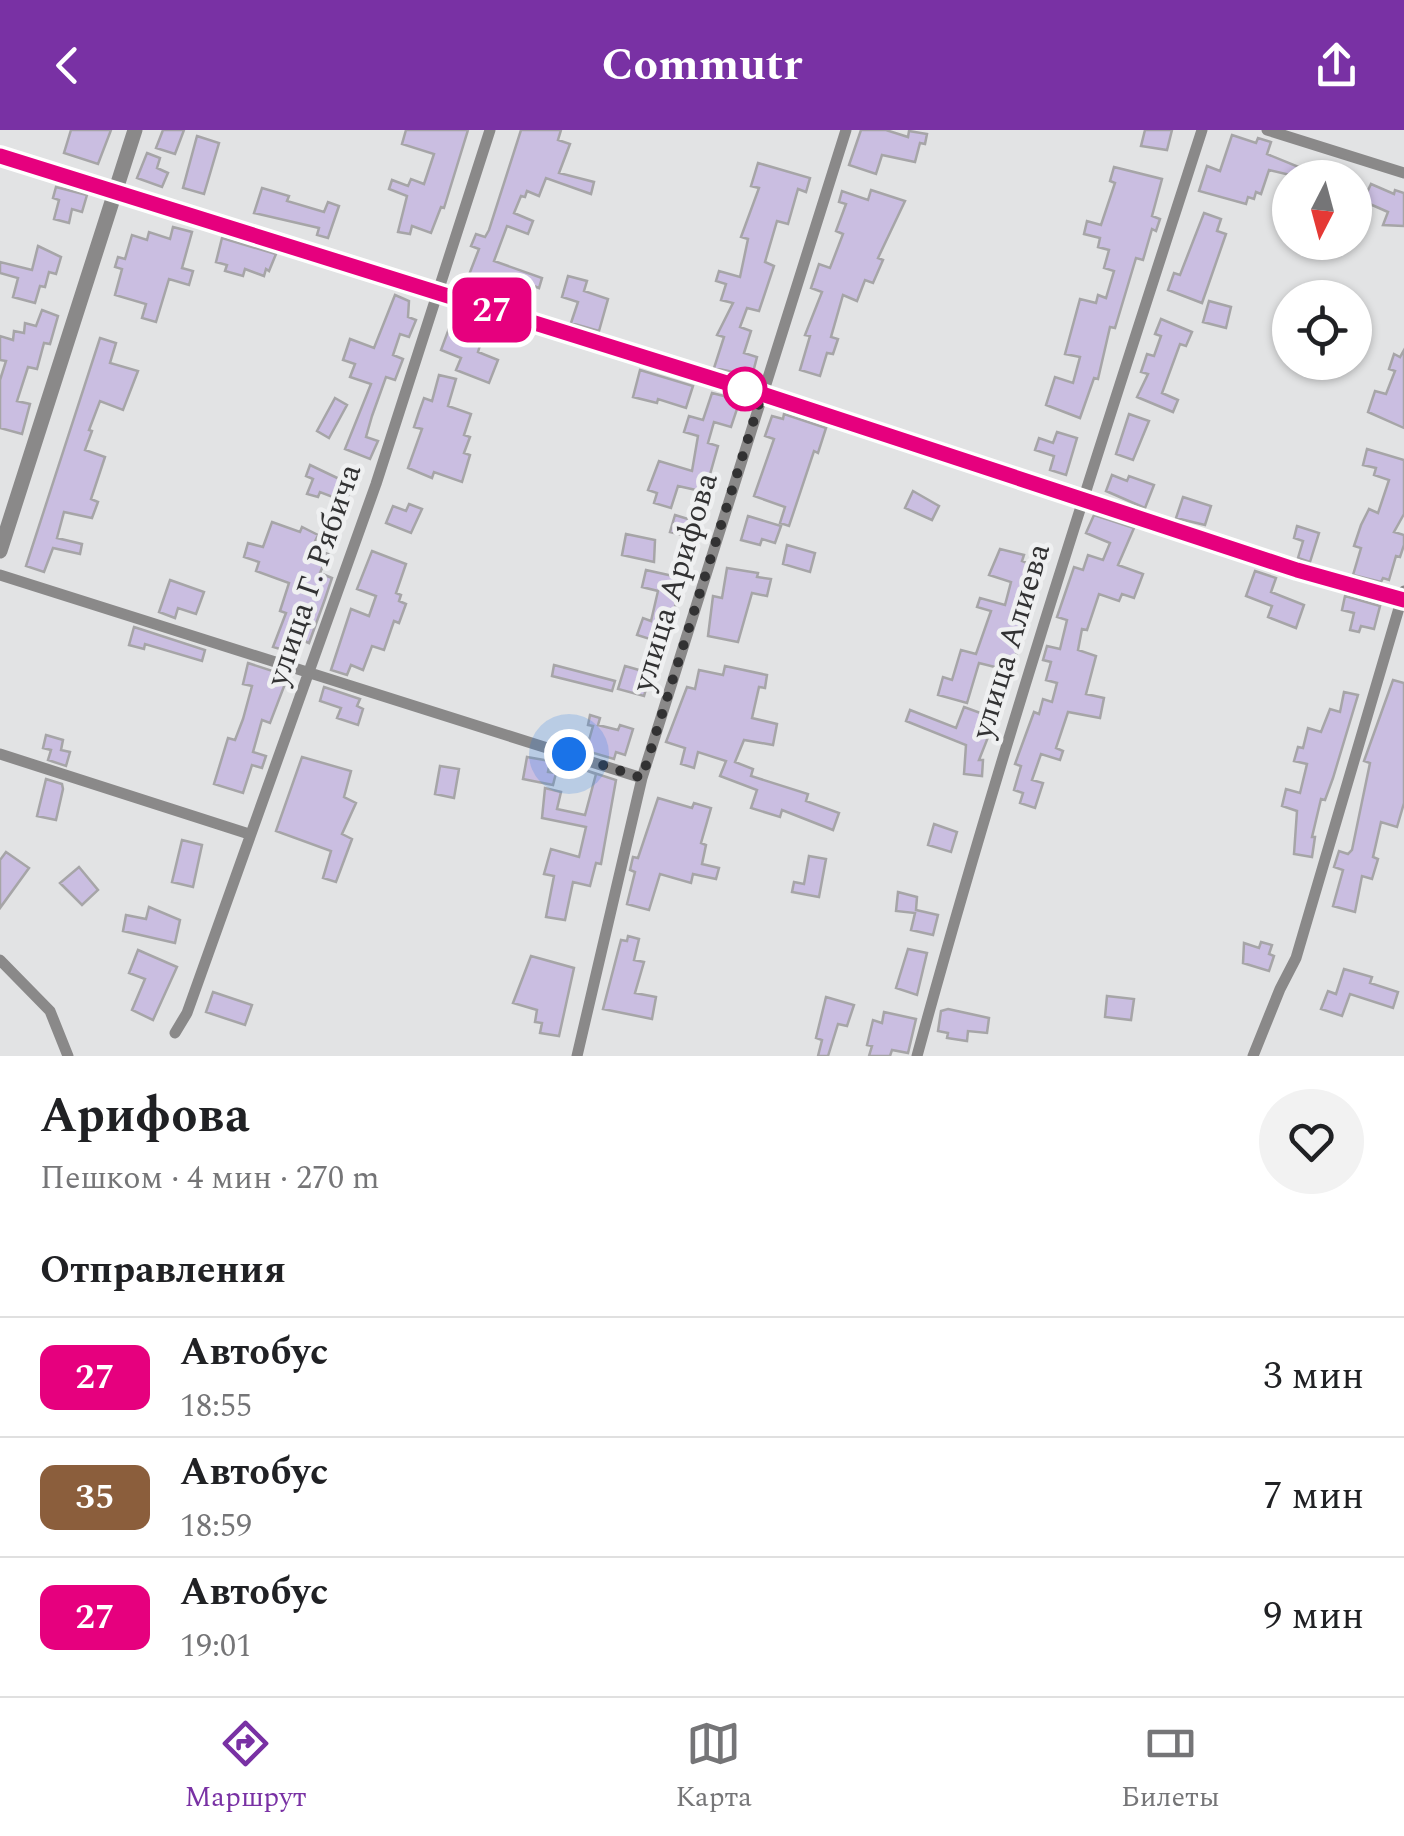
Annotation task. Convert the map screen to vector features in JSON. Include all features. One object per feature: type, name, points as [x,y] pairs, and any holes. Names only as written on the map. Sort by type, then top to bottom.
[{"type":"street","points":[[0,551],[135,130]]},
{"type":"street","name":"улица Г. Рябича","points":[[176,1033],[187,1013],[310,672],[490,130]]},
{"type":"street","name":"улица Арифова","points":[[577,1056],[642,778],[846,130]]},
{"type":"street","name":"улица Алиева","points":[[917,1056],[960,898],[1082,501],[1202,130]]},
{"type":"street","points":[[1266,130],[1404,173]]},
{"type":"street","points":[[0,156],[762,394],[1082,501],[1403,597],[1296,958],[1253,1056]]},
{"type":"street","points":[[0,574],[642,778]]},
{"type":"street","points":[[0,754],[250,834]]},
{"type":"street","points":[[0,960],[50,1011],[68,1056]]},
{"type":"building","points":[[71,130],[111,130],[98,164],[64,153]]},
{"type":"building","points":[[163,130],[184,130],[175,154],[156,148]]},
{"type":"building","points":[[406,130],[468,130],[444,208],[441,207],[431,233],[412,226],[410,234],[398,232],[407,196],[389,189],[392,180],[408,186],[411,179],[424,184],[434,154],[402,144]]},
{"type":"building","points":[[521,130],[561,130],[558,140],[570,144],[559,173],[594,182],[591,194],[546,178],[539,196],[527,191],[525,197],[521,196],[514,213],[533,221],[528,234],[507,226],[494,261],[542,278],[539,288],[518,280],[512,296],[467,280],[479,249],[471,246],[476,234],[485,237],[489,230]]},
{"type":"building","points":[[861,130],[886,130],[908,137],[909,131],[927,134],[915,162],[882,155],[876,174],[849,165]]},
{"type":"building","points":[[1145,130],[1172,130],[1167,150],[1141,146]]},
{"type":"building","points":[[1232,135],[1256,143],[1258,138],[1271,142],[1267,154],[1282,160],[1272,160],[1272,171],[1269,170],[1261,194],[1256,192],[1254,199],[1248,197],[1246,204],[1199,191],[1207,166],[1220,171]]},
{"type":"building","points":[[197,136],[219,143],[204,194],[183,188]]},
{"type":"building","points":[[147,153],[160,158],[157,168],[168,173],[162,187],[137,178]]},
{"type":"building","points":[[758,163],[810,178],[806,192],[798,189],[788,224],[777,221],[765,262],[774,266],[759,311],[747,308],[740,327],[751,331],[744,353],[757,357],[752,376],[714,368],[724,337],[717,335],[733,303],[721,300],[726,284],[716,281],[719,271],[740,277],[748,239],[741,237],[759,188],[751,186]]},
{"type":"building","points":[[1114,167],[1162,179],[1152,216],[1160,219],[1156,231],[1152,229],[1143,260],[1136,258],[1115,328],[1110,327],[1098,379],[1094,378],[1080,418],[1046,405],[1055,377],[1073,383],[1080,357],[1065,354],[1080,299],[1096,303],[1098,295],[1106,298],[1114,271],[1104,268],[1109,250],[1098,247],[1100,238],[1084,234],[1087,221],[1101,225],[1115,183],[1110,181]]},
{"type":"building","points":[[1372,184],[1394,194],[1395,190],[1404,193],[1404,226],[1383,225],[1388,212],[1372,205]]},
{"type":"building","points":[[56,187],[87,195],[82,212],[72,209],[69,223],[54,219],[59,200],[53,198]]},
{"type":"building","points":[[262,188],[289,196],[287,201],[324,212],[328,202],[339,206],[328,238],[317,235],[319,228],[254,213]]},
{"type":"building","points":[[871,190],[905,201],[878,258],[883,260],[873,283],[865,280],[857,301],[843,295],[831,337],[838,339],[833,354],[827,353],[820,376],[800,370],[810,336],[805,335],[822,292],[811,288],[819,264],[830,268],[843,234],[836,231],[846,204],[839,202],[842,191],[868,200]]},
{"type":"building","points":[[1204,213],[1221,219],[1217,231],[1226,234],[1202,303],[1168,290],[1174,273],[1180,275]]},
{"type":"building","points":[[173,227],[192,232],[182,268],[193,271],[189,285],[169,279],[156,322],[142,318],[146,304],[115,295],[122,269],[115,267],[118,257],[125,259],[132,235],[147,240],[149,232],[170,239]]},
{"type":"building","points":[[222,238],[276,254],[269,271],[266,269],[264,276],[245,269],[243,276],[225,271],[227,265],[216,262]]},
{"type":"building","points":[[38,246],[61,257],[56,274],[49,272],[45,287],[40,286],[35,303],[13,297],[18,278],[0,273],[0,262],[32,270]]},
{"type":"building","points":[[568,276],[587,281],[584,291],[608,299],[599,331],[571,323],[578,302],[562,297]]},
{"type":"building","points":[[395,295],[409,301],[408,317],[416,320],[409,337],[400,334],[393,355],[403,359],[395,380],[386,377],[372,416],[366,437],[378,441],[370,459],[345,449],[371,384],[350,377],[355,364],[343,360],[350,339],[374,348]]},
{"type":"building","points":[[1209,301],[1231,307],[1226,328],[1203,322]]},
{"type":"building","points":[[42,310],[58,316],[50,344],[44,343],[37,369],[28,367],[17,401],[30,404],[22,434],[0,428],[0,380],[6,361],[0,360],[0,336],[13,340],[14,331],[24,333],[25,323],[36,326]]},
{"type":"building","points":[[462,319],[508,327],[507,332],[486,326],[478,352],[498,360],[489,383],[456,370],[461,358],[441,350],[451,323],[459,326]]},
{"type":"building","points":[[1161,319],[1192,332],[1186,346],[1180,344],[1162,393],[1178,400],[1173,412],[1137,397],[1148,374],[1141,372],[1147,354],[1154,356],[1161,336],[1155,334]]},
{"type":"building","points":[[100,338],[116,343],[110,363],[138,371],[123,410],[100,401],[89,430],[92,431],[85,450],[105,457],[91,499],[98,502],[92,518],[64,512],[57,538],[82,544],[80,554],[53,548],[44,572],[26,566]]},
{"type":"building","points":[[1404,350],[1404,428],[1368,412],[1375,391],[1386,394],[1395,371],[1389,369],[1394,354],[1400,357]]},
{"type":"building","points":[[640,370],[693,386],[686,408],[658,399],[657,403],[633,397]]},
{"type":"building","points":[[439,375],[456,379],[448,406],[471,414],[464,435],[470,437],[464,453],[470,455],[462,482],[434,472],[432,478],[408,468],[422,429],[414,427],[419,412],[424,398],[432,401]]},
{"type":"building","points":[[712,393],[740,400],[731,427],[714,422],[708,443],[718,446],[705,492],[678,486],[671,508],[654,503],[657,493],[648,490],[659,461],[692,471],[698,436],[684,432],[689,416],[703,420]]},
{"type":"building","points":[[335,398],[347,405],[329,438],[317,431]]},
{"type":"building","points":[[784,414],[826,428],[818,453],[814,451],[789,526],[780,523],[785,507],[754,496],[774,439],[765,436],[772,416],[783,419]]},
{"type":"building","points":[[1129,414],[1149,421],[1133,460],[1116,454]]},
{"type":"building","points":[[1057,432],[1077,438],[1066,475],[1050,470],[1054,456],[1035,450],[1039,438],[1053,443]]},
{"type":"building","points":[[1367,449],[1404,460],[1404,514],[1394,532],[1404,535],[1404,545],[1400,557],[1396,556],[1389,580],[1383,578],[1381,582],[1353,575],[1361,548],[1354,546],[1361,525],[1369,509],[1378,513],[1389,480],[1374,475],[1376,468],[1363,465]]},
{"type":"building","points":[[310,465],[352,485],[346,502],[320,492],[318,497],[307,494],[313,479],[306,476]]},
{"type":"building","points":[[1112,475],[1154,485],[1145,508],[1106,491]]},
{"type":"building","points":[[913,491],[939,506],[932,520],[905,508]]},
{"type":"building","points":[[1183,497],[1211,506],[1205,525],[1176,518]]},
{"type":"building","points":[[409,504],[422,509],[411,533],[386,523],[393,506],[406,511]]},
{"type":"building","points":[[675,515],[701,523],[696,538],[670,532]]},
{"type":"building","points":[[1094,515],[1134,528],[1118,565],[1143,574],[1134,598],[1122,594],[1119,601],[1099,594],[1087,630],[1082,629],[1078,650],[1096,656],[1086,694],[1104,698],[1100,718],[1068,712],[1056,748],[1063,751],[1060,760],[1041,754],[1032,780],[1043,783],[1035,808],[1020,803],[1023,793],[1014,790],[1021,766],[1015,764],[1034,712],[1039,714],[1043,699],[1052,702],[1057,683],[1046,680],[1051,662],[1043,660],[1047,646],[1060,649],[1067,620],[1057,617],[1074,567],[1083,570],[1088,555],[1103,560],[1110,543],[1086,533]]},
{"type":"building","points":[[748,516],[781,526],[775,543],[762,539],[760,545],[741,540]]},
{"type":"building","points":[[272,522],[300,532],[302,527],[318,535],[312,548],[328,554],[320,573],[332,578],[325,599],[309,643],[299,639],[294,653],[273,647],[286,613],[280,611],[289,583],[256,571],[259,562],[244,557],[248,543],[263,547]]},
{"type":"building","points":[[1297,526],[1319,533],[1310,562],[1298,558],[1303,541],[1294,538]]},
{"type":"building","points":[[626,534],[655,540],[654,562],[622,555]]},
{"type":"building","points":[[787,545],[815,553],[810,572],[783,564]]},
{"type":"building","points":[[1000,549],[1024,555],[1022,561],[1043,569],[1011,671],[979,663],[967,703],[938,695],[943,677],[952,680],[961,650],[976,654],[991,611],[977,607],[980,598],[1005,605],[1011,582],[989,575]]},
{"type":"building","points":[[372,551],[406,564],[396,593],[401,595],[399,601],[406,604],[399,623],[394,621],[384,650],[372,646],[363,670],[351,665],[347,675],[331,670],[351,609],[369,616],[376,596],[357,589]]},
{"type":"building","points":[[727,568],[771,579],[767,596],[752,593],[738,642],[708,636],[713,596],[722,598]]},
{"type":"building","points":[[646,570],[682,578],[666,644],[637,635],[643,618],[651,621],[658,591],[642,587]]},
{"type":"building","points":[[1255,571],[1276,578],[1271,592],[1304,605],[1296,628],[1268,617],[1272,606],[1246,596]]},
{"type":"building","points":[[170,580],[204,592],[196,614],[178,608],[175,618],[159,612]]},
{"type":"building","points":[[1345,596],[1380,606],[1374,629],[1361,626],[1359,632],[1350,630],[1354,613],[1342,610]]},
{"type":"building","points":[[134,627],[205,650],[202,661],[145,644],[144,649],[129,645]]},
{"type":"building","points":[[248,663],[288,676],[270,723],[262,720],[253,752],[266,756],[262,768],[252,765],[243,793],[214,784],[228,738],[235,740],[243,719],[252,686],[243,684]]},
{"type":"building","points":[[554,665],[615,681],[612,691],[552,676]]},
{"type":"building","points":[[625,666],[646,672],[645,678],[649,679],[644,696],[618,689]]},
{"type":"building","points":[[725,666],[767,675],[765,688],[759,687],[752,718],[777,724],[773,745],[744,740],[735,762],[753,769],[751,776],[808,794],[806,801],[839,813],[833,830],[782,810],[780,817],[751,808],[757,790],[720,776],[726,761],[698,752],[694,768],[681,764],[685,748],[666,742],[687,687],[695,689],[699,670],[723,675]]},
{"type":"building","points":[[1393,680],[1404,683],[1404,803],[1397,827],[1381,822],[1373,857],[1378,859],[1372,879],[1362,876],[1355,912],[1333,906],[1343,870],[1334,867],[1339,851],[1348,854],[1352,850],[1370,763],[1364,761]]},
{"type":"building","points":[[324,687],[360,699],[357,706],[363,709],[358,725],[337,718],[341,708],[320,701]]},
{"type":"building","points":[[1344,692],[1358,695],[1333,778],[1325,800],[1321,799],[1312,837],[1312,857],[1294,854],[1297,811],[1282,806],[1286,789],[1300,793],[1307,764],[1294,761],[1298,747],[1303,748],[1308,728],[1321,732],[1330,709],[1340,712]]},
{"type":"building","points":[[964,707],[986,715],[983,724],[992,727],[979,760],[983,760],[982,776],[964,774],[966,745],[906,721],[910,710],[956,728]]},
{"type":"building","points":[[590,715],[600,718],[598,725],[633,729],[625,755],[616,752],[614,759],[590,752]]},
{"type":"building","points":[[46,735],[63,740],[61,750],[70,752],[66,766],[48,760],[51,750],[43,748]]},
{"type":"building","points":[[302,757],[351,771],[344,797],[356,803],[342,834],[352,839],[336,882],[323,878],[331,851],[276,831]]},
{"type":"building","points":[[527,757],[550,761],[548,772],[556,773],[553,785],[523,779]]},
{"type":"building","points":[[440,766],[459,769],[454,798],[435,794]]},
{"type":"building","points":[[585,770],[616,780],[601,864],[596,863],[590,886],[573,882],[565,920],[546,917],[554,876],[544,874],[551,849],[579,857],[586,827],[542,818],[545,788],[561,792],[557,809],[585,815],[596,774]]},
{"type":"building","points":[[46,779],[62,784],[56,820],[37,816]]},
{"type":"building","points":[[658,798],[692,808],[694,803],[711,808],[701,843],[706,845],[702,864],[719,868],[716,879],[693,874],[691,883],[660,874],[649,910],[627,904],[635,872],[630,870],[633,857],[638,858]]},
{"type":"building","points":[[934,824],[957,832],[951,852],[928,845]]},
{"type":"building","points":[[182,840],[202,845],[193,887],[172,882]]},
{"type":"building","points":[[6,852],[29,868],[0,908],[0,860]]},
{"type":"building","points":[[809,856],[826,859],[819,897],[792,892],[794,882],[804,884]]},
{"type":"building","points":[[79,867],[98,890],[82,905],[60,883]]},
{"type":"building","points":[[898,892],[917,897],[916,910],[938,915],[933,935],[911,930],[915,913],[896,911]]},
{"type":"building","points":[[149,907],[180,920],[175,943],[123,931],[126,915],[146,919]]},
{"type":"building","points":[[628,936],[639,939],[634,960],[644,962],[635,993],[656,997],[652,1019],[603,1009],[621,940],[627,941]]},
{"type":"building","points":[[1261,942],[1272,945],[1269,954],[1274,956],[1269,971],[1243,963],[1244,943],[1259,948]]},
{"type":"building","points":[[908,949],[927,953],[917,995],[896,988]]},
{"type":"building","points":[[138,950],[177,967],[153,1020],[132,1010],[145,979],[129,973]]},
{"type":"building","points":[[531,956],[574,968],[559,1036],[540,1033],[542,1023],[535,1022],[537,1010],[513,1003]]},
{"type":"building","points":[[1344,969],[1372,977],[1370,983],[1398,992],[1393,1008],[1350,994],[1342,1016],[1321,1009],[1328,991],[1336,994]]},
{"type":"building","points":[[213,992],[252,1005],[245,1025],[206,1012]]},
{"type":"building","points":[[1107,996],[1134,999],[1131,1020],[1105,1017]]},
{"type":"building","points":[[826,997],[854,1005],[847,1026],[838,1024],[828,1056],[818,1056],[822,1040],[816,1038]]},
{"type":"building","points":[[941,1011],[989,1018],[987,1033],[968,1031],[967,1041],[947,1038],[948,1033],[938,1031]]},
{"type":"building","points":[[884,1012],[916,1019],[908,1053],[892,1050],[890,1056],[869,1056],[872,1046],[867,1045],[873,1020],[882,1023]]},
{"type":"bus line","name":"27","points":[[0,156],[762,394],[1297,570],[1404,600]]},
{"type":"route","points":[[569,754],[642,778],[762,394],[745,389]]}]
